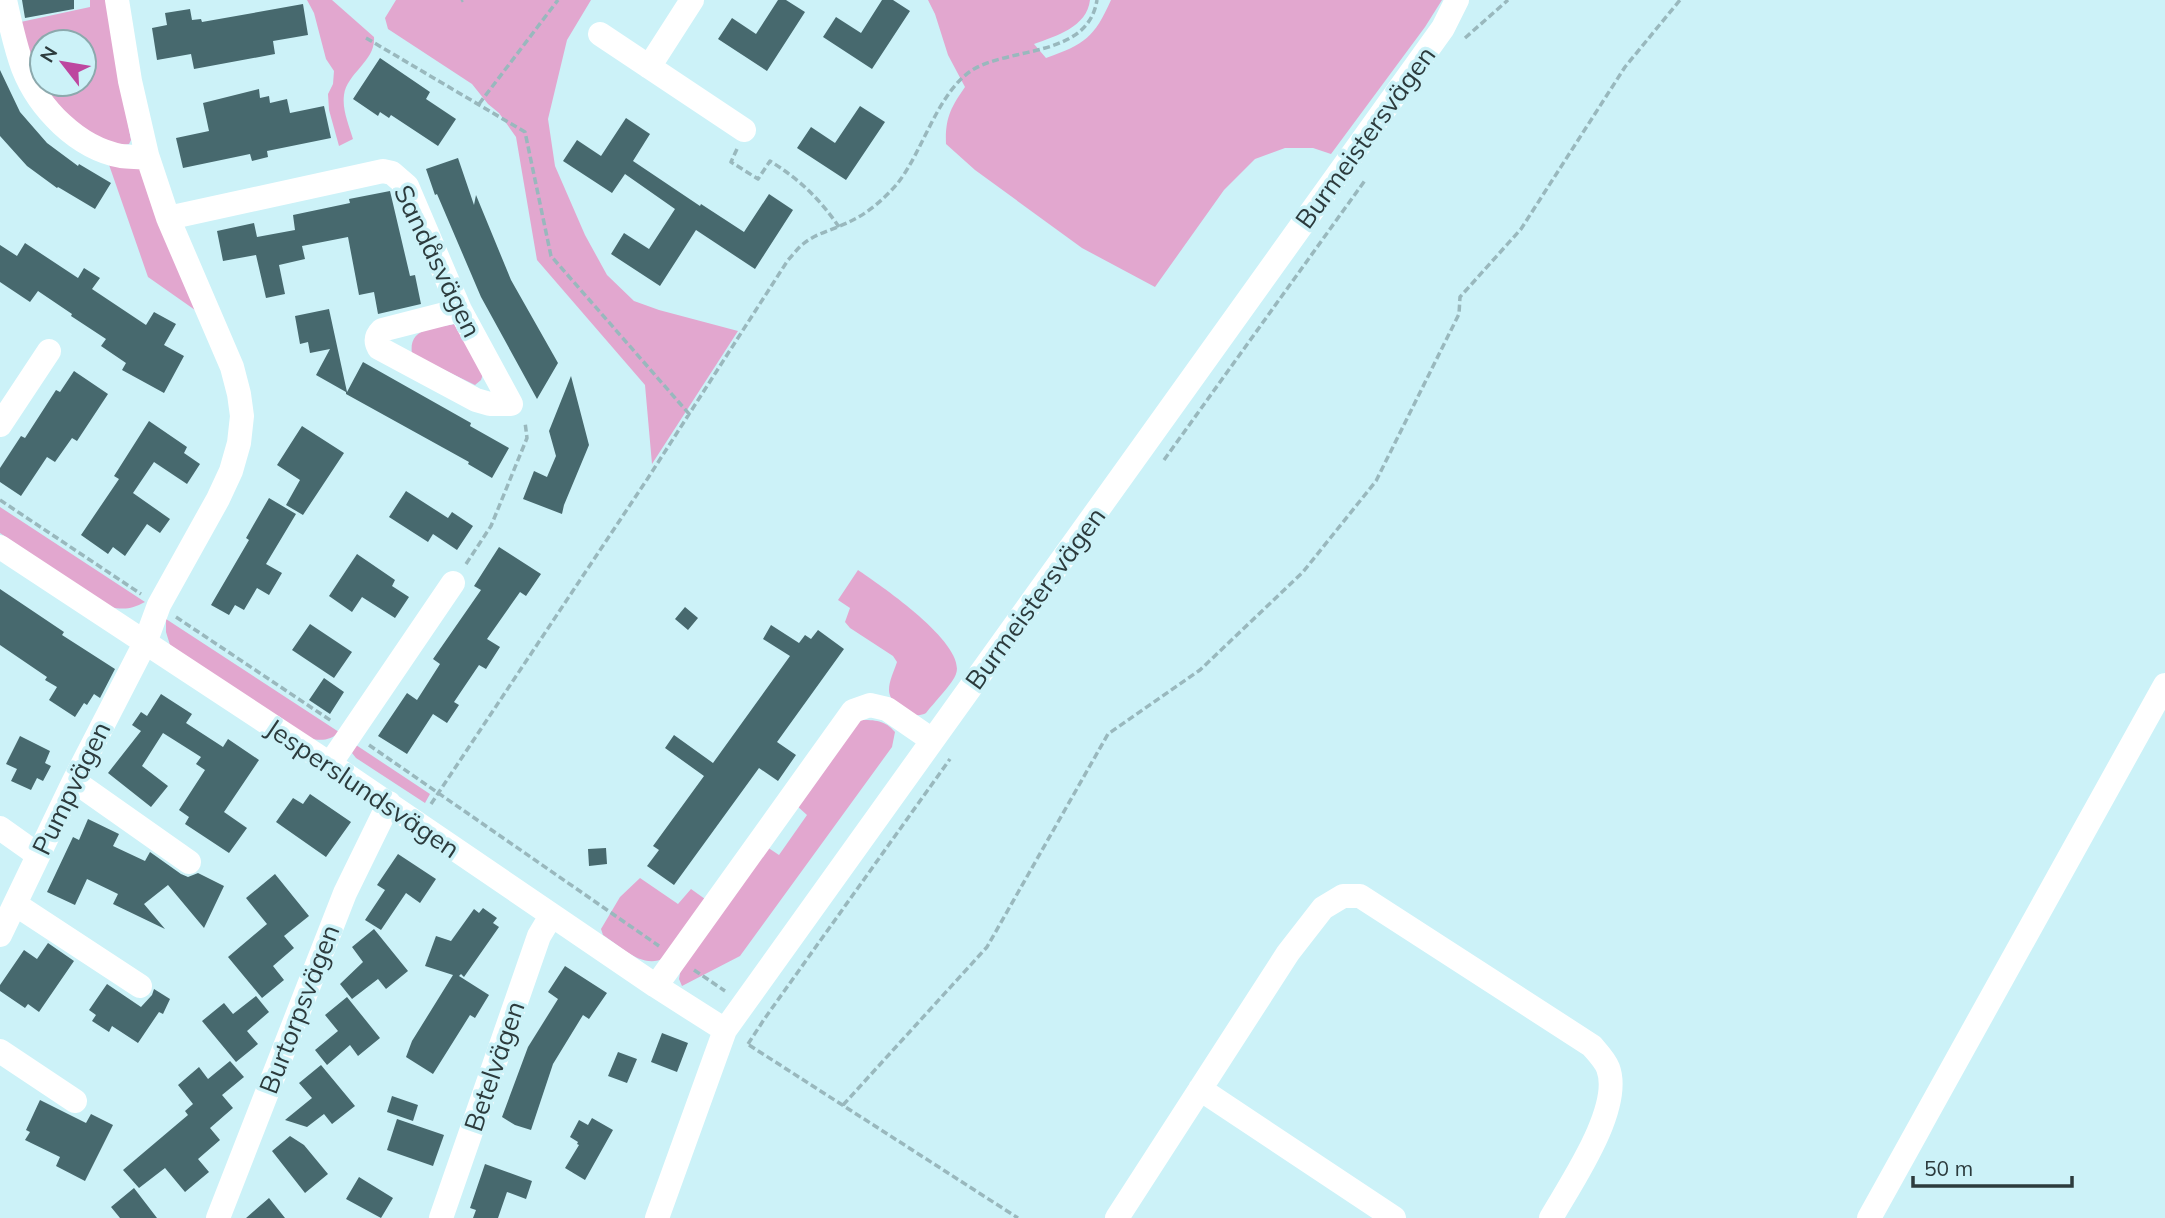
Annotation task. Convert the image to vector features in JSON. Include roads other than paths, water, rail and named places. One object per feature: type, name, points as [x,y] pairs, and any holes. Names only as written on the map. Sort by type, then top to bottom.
[{"type":"street","points":[[5,0],[24,70],[37,95],[53,115],[66,128],[103,150],[122,156],[148,158]]},
{"type":"street","points":[[117,0],[130,81],[148,158],[168,218],[232,367],[242,416],[239,443],[231,471],[159,605],[145,643]]},
{"type":"street","points":[[649,67],[692,0]]},
{"type":"street","name":"Burmeistersvägen","points":[[657,1218],[725,1030],[1427,51],[1443,28],[1457,0]]},
{"type":"street","points":[[600,34],[744,130]]},
{"type":"street","name":"Sandåsvägen","points":[[168,218],[383,170],[392,173],[407,186],[460,310],[511,404],[489,404],[476,400],[379,348],[376,343],[377,335],[382,330],[460,310]]},
{"type":"street","points":[[0,425],[48,351]]},
{"type":"street","name":"Jesperslundsvägen","points":[[0,547],[389,803],[551,916],[725,1030]]},
{"type":"street","points":[[330,764],[453,583]]},
{"type":"street","name":"Pumpvägen","points":[[0,935],[74,781],[145,643]]},
{"type":"street","points":[[1869,1218],[2165,685]]},
{"type":"street","points":[[656,986],[853,711],[870,705],[887,709],[932,740]]},
{"type":"street","points":[[74,781],[190,862]]},
{"type":"street","name":"Burtorpsvägen","points":[[218,1218],[345,893],[389,803]]},
{"type":"street","points":[[0,828],[38,855]]},
{"type":"street","points":[[1117,1218],[1288,953],[1323,908],[1343,896],[1360,896],[1592,1046],[1608,1068],[1611,1094],[1604,1122],[1551,1218]]},
{"type":"street","points":[[15,904],[140,986]]},
{"type":"street","name":"Betelvägen","points":[[440,1218],[539,936],[551,916]]},
{"type":"street","points":[[0,1051],[75,1101]]},
{"type":"street","points":[[1200,1089],[1394,1218]]}]
